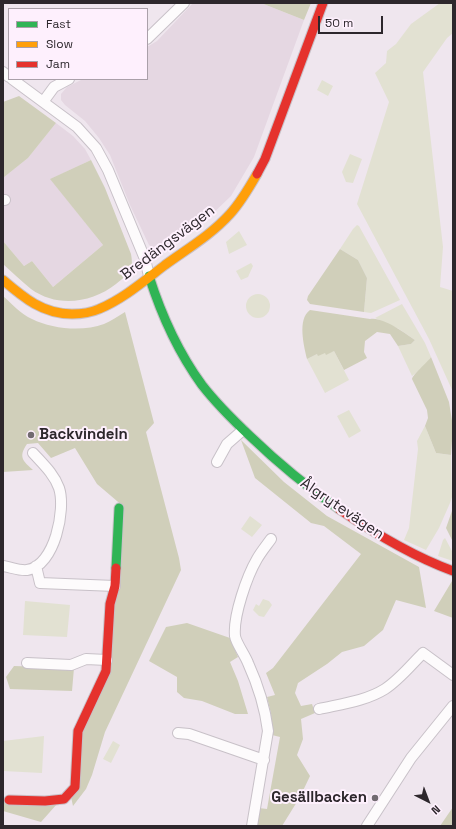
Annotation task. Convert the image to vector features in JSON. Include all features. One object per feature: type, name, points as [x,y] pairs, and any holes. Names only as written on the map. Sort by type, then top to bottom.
[{"type":"street","points":[[148,38],[184,3]]},
{"type":"street","name":"Bredängsvägen","points":[[3,280],[40,309],[54,313],[66,314],[92,312],[107,305],[133,289],[217,227],[240,202],[250,188],[265,159],[323,3]]},
{"type":"street","points":[[13,80],[77,127],[87,137],[98,152],[108,170],[137,240],[149,276]]},
{"type":"street","points":[[43,102],[54,88],[67,80]]},
{"type":"street","name":"Ålgrytevägen","points":[[149,276],[154,292],[172,334],[191,368],[210,395],[243,430],[305,485],[360,523],[398,546],[453,571]]},
{"type":"street","points":[[217,462],[227,444],[243,430]]},
{"type":"street","points":[[3,566],[27,570],[36,566],[47,557],[54,544],[59,522],[59,489],[51,472],[33,454]]},
{"type":"street","points":[[9,800],[64,799],[75,787],[78,732],[106,671],[110,604],[115,586],[118,508]]},
{"type":"street","points":[[252,826],[268,731],[266,716],[259,690],[248,662],[235,637],[236,620],[242,597],[252,570],[271,539]]},
{"type":"street","points":[[36,566],[40,583],[115,586]]},
{"type":"street","points":[[319,708],[368,696],[383,690],[406,670],[423,652],[453,675]]},
{"type":"street","points":[[27,663],[71,666],[86,659],[107,660]]},
{"type":"street","points":[[367,826],[411,758],[453,706]]},
{"type":"street","points":[[178,733],[189,734],[264,760]]},
{"type":"shaded area","points":[[193,3],[261,3],[304,20],[254,157],[231,196],[206,220],[160,253],[149,245],[130,205],[110,155],[99,138],[85,121],[61,100],[61,94],[67,87],[81,80],[148,80],[148,46],[157,41]]},
{"type":"shaded area","points":[[440,3],[453,3],[453,33],[447,38],[423,72],[443,247],[440,287],[453,291],[453,392],[429,339],[357,204],[389,102],[375,73],[386,63],[387,51],[396,44],[411,24]]},
{"type":"shaded area","points":[[322,80],[333,86],[328,96],[317,90]]},
{"type":"shaded area","points":[[56,123],[73,136],[85,149],[91,160],[51,179],[103,245],[53,287],[32,261],[24,266],[3,241],[3,178],[28,158]]},
{"type":"shaded area","points":[[350,154],[362,159],[353,183],[346,182],[342,172]]},
{"type":"shaded area","points":[[357,225],[359,226],[400,300],[371,313],[364,312],[367,278],[358,260],[340,249]]},
{"type":"shaded area","points":[[239,231],[247,245],[229,254],[226,242]]},
{"type":"shaded area","points":[[251,263],[253,266],[248,277],[241,280],[236,271]]},
{"type":"shaded area","points":[[258,294],[263,295],[269,301],[269,311],[263,317],[258,318],[253,317],[247,311],[246,306],[247,301],[253,295]]},
{"type":"shaded area","points":[[402,304],[425,343],[431,357],[426,365],[412,376],[398,346],[411,344],[415,340],[399,329],[375,318]]},
{"type":"shaded area","points":[[334,351],[349,380],[325,393],[307,359],[317,354]]},
{"type":"shaded area","points":[[349,410],[361,431],[349,438],[337,416]]},
{"type":"shaded area","points":[[425,426],[436,453],[451,455],[452,497],[439,528],[426,550],[404,540],[409,528],[418,449],[417,441]]},
{"type":"shaded area","points":[[250,516],[262,525],[252,537],[241,529]]},
{"type":"shaded area","points":[[445,538],[453,553],[453,561],[438,556]]},
{"type":"shaded area","points":[[263,599],[269,601],[272,605],[264,617],[259,616],[253,610],[256,604],[259,606]]},
{"type":"shaded area","points":[[25,601],[70,605],[67,637],[23,635]]},
{"type":"shaded area","points":[[44,736],[42,773],[3,771],[3,741]]},
{"type":"shaded area","points":[[113,741],[120,745],[111,763],[103,759]]},
{"type":"green space","points":[[261,3],[311,3],[304,20]]},
{"type":"green space","points":[[19,96],[56,123],[28,158],[3,178],[3,102]]},
{"type":"green space","points":[[91,160],[105,188],[131,254],[131,268],[128,274],[116,284],[96,295],[74,301],[52,299],[31,289],[3,264],[3,241],[24,266],[32,261],[53,287],[103,245],[50,179]]},
{"type":"green space","points":[[340,249],[358,260],[367,278],[364,312],[310,304],[307,300],[308,296]]},
{"type":"green space","points":[[3,296],[28,317],[58,327],[77,329],[96,326],[107,323],[125,312],[154,423],[146,432],[181,570],[105,732],[92,775],[86,789],[73,806],[71,797],[82,732],[108,678],[124,507],[97,484],[75,448],[51,458],[38,443],[27,444],[24,448],[22,456],[24,461],[33,470],[3,472]]},
{"type":"green space","points":[[310,310],[381,320],[387,322],[415,340],[411,344],[398,346],[390,334],[377,332],[365,341],[364,352],[367,358],[344,370],[334,351],[326,355],[325,353],[318,356],[317,354],[307,359],[302,333],[306,314]]},
{"type":"green space","points":[[431,357],[449,402],[453,427],[451,455],[436,453],[425,426],[428,418],[427,410],[412,379]]},
{"type":"green space","points":[[241,440],[284,482],[327,516],[419,567],[426,608],[396,600],[383,630],[364,646],[342,652],[298,683],[295,693],[301,706],[312,704],[315,713],[301,719],[303,739],[297,755],[310,776],[300,797],[282,826],[255,826],[259,808],[267,809],[280,737],[272,735],[271,714],[267,697],[275,695],[266,673],[273,668],[361,554],[324,526],[311,523],[255,478]]},
{"type":"green space","points":[[453,508],[453,542],[446,528]]},
{"type":"green space","points":[[452,581],[453,582],[453,618],[434,611]]},
{"type":"green space","points":[[187,623],[230,638],[238,657],[230,662],[238,681],[248,714],[235,714],[202,701],[184,698],[177,692],[177,677],[149,661],[166,627]]},
{"type":"green space","points":[[14,666],[74,668],[72,691],[10,689],[6,677]]},
{"type":"green space","points":[[3,801],[57,804],[41,822],[3,811]]},
{"type":"green space","points":[[453,807],[453,826],[440,826]]},
{"type":"traffic: fast","points":[[149,276],[171,332],[185,359],[207,392],[231,418],[271,455],[304,483],[339,509]]},
{"type":"traffic: fast","points":[[116,568],[119,508]]},
{"type":"traffic: slow","points":[[3,280],[26,299],[52,311],[76,314],[99,309],[133,289],[215,229],[238,205],[257,174]]},
{"type":"traffic: jam","points":[[257,174],[265,159],[323,3]]},
{"type":"traffic: jam","points":[[339,509],[394,543],[453,571]]},
{"type":"traffic: jam","points":[[9,800],[45,801],[64,799],[75,787],[78,731],[106,671],[110,604],[115,586],[116,568]]},
{"type":"place","name":"Backvindeln","points":[[31,435]]},
{"type":"place","name":"Gesällbacken","points":[[375,798]]}]
